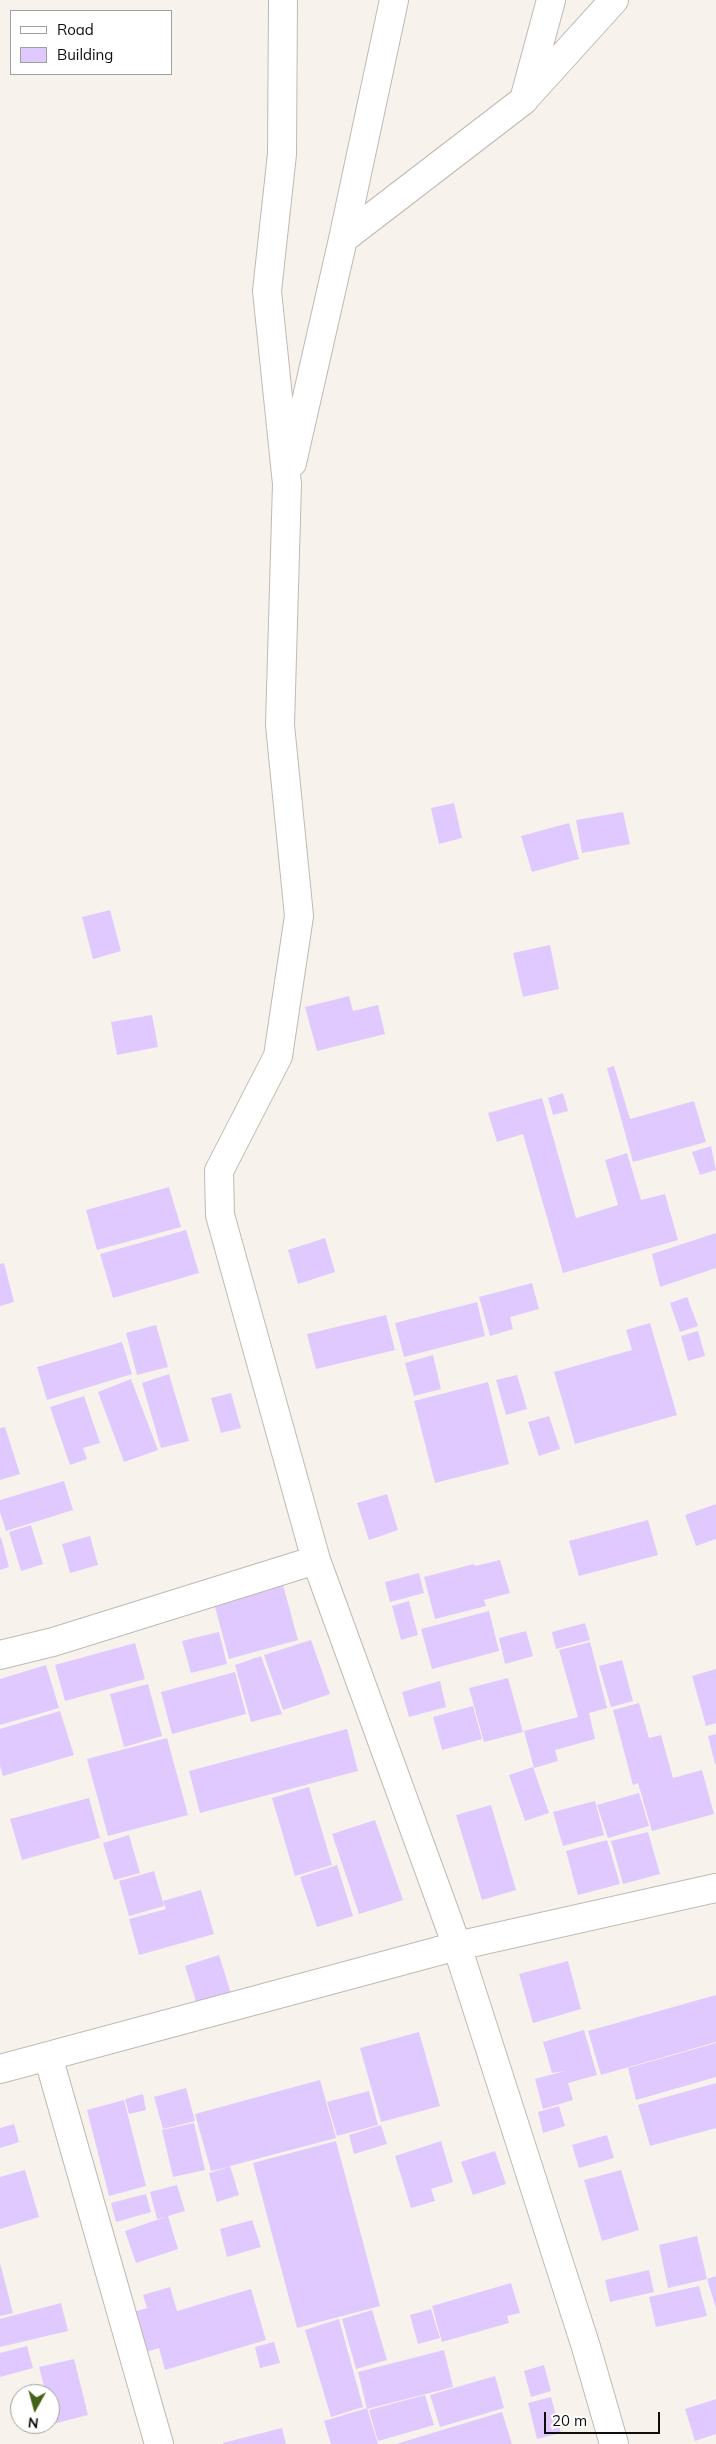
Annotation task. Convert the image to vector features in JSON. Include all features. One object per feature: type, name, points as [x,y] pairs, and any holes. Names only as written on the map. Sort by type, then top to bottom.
[{"type":"street","points":[[283,0],[282,154],[267,291],[287,484],[280,725],[299,916],[278,1056],[219,1171],[220,1214],[316,1560],[457,1946],[586,2347],[614,2444]]},
{"type":"street","points":[[287,484],[343,239],[394,0]]},
{"type":"street","points":[[524,100],[551,0]]},
{"type":"street","points":[[343,239],[524,100],[614,0]]},
{"type":"street","points":[[0,1655],[52,1642],[316,1560]]},
{"type":"street","points":[[0,2069],[457,1946],[716,1888]]},
{"type":"street","points":[[48,2056],[159,2444]]},
{"type":"building","points":[[454,803],[462,838],[439,844],[431,808]]},
{"type":"building","points":[[623,812],[630,844],[582,853],[576,820]]},
{"type":"building","points":[[569,823],[579,859],[532,872],[521,836]]},
{"type":"building","points":[[110,910],[121,951],[93,959],[82,917]]},
{"type":"building","points":[[550,945],[559,989],[523,997],[513,953]]},
{"type":"building","points":[[349,996],[353,1011],[378,1005],[385,1034],[317,1051],[305,1007]]},
{"type":"building","points":[[152,1015],[158,1047],[117,1055],[111,1022]]},
{"type":"building","points":[[614,1066],[630,1119],[694,1101],[706,1142],[633,1162],[607,1068]]},
{"type":"building","points":[[563,1093],[568,1111],[553,1115],[548,1098]]},
{"type":"building","points":[[542,1098],[576,1218],[618,1205],[605,1160],[627,1153],[641,1200],[665,1194],[678,1240],[563,1273],[523,1134],[497,1142],[488,1113]]},
{"type":"building","points":[[711,1146],[716,1170],[700,1175],[692,1152]]},
{"type":"building","points":[[169,1187],[181,1227],[97,1250],[86,1210]]},
{"type":"building","points":[[186,1230],[199,1273],[113,1298],[100,1254]]},
{"type":"building","points":[[716,1233],[716,1268],[660,1287],[652,1254]]},
{"type":"building","points":[[325,1238],[335,1272],[298,1284],[288,1250]]},
{"type":"building","points":[[4,1263],[14,1302],[0,1306],[0,1264]]},
{"type":"building","points":[[532,1283],[539,1309],[510,1317],[513,1329],[490,1336],[479,1297]]},
{"type":"building","points":[[687,1297],[698,1326],[680,1332],[670,1303]]},
{"type":"building","points":[[477,1302],[485,1336],[404,1357],[395,1323]]},
{"type":"building","points":[[386,1315],[395,1350],[316,1369],[307,1334]]},
{"type":"building","points":[[650,1323],[677,1415],[575,1444],[554,1372],[632,1350],[626,1330]]},
{"type":"building","points":[[156,1325],[168,1367],[137,1375],[126,1333]]},
{"type":"building","points":[[698,1331],[705,1356],[688,1361],[681,1336]]},
{"type":"building","points":[[122,1342],[132,1374],[47,1400],[37,1367]]},
{"type":"building","points":[[433,1355],[441,1389],[414,1396],[405,1363]]},
{"type":"building","points":[[169,1374],[189,1441],[161,1448],[142,1383]]},
{"type":"building","points":[[517,1375],[527,1409],[506,1415],[496,1380]]},
{"type":"building","points":[[131,1379],[158,1450],[124,1462],[98,1392]]},
{"type":"building","points":[[488,1382],[509,1464],[435,1483],[414,1401]]},
{"type":"building","points":[[231,1393],[241,1428],[221,1433],[211,1398]]},
{"type":"building","points":[[84,1396],[100,1443],[83,1448],[87,1459],[70,1465],[50,1407]]},
{"type":"building","points":[[549,1416],[560,1449],[539,1456],[528,1422]]},
{"type":"building","points":[[5,1427],[20,1474],[0,1480],[0,1428]]},
{"type":"building","points":[[64,1481],[73,1510],[6,1531],[0,1512],[0,1500]]},
{"type":"building","points":[[387,1494],[398,1530],[369,1540],[357,1503]]},
{"type":"building","points":[[716,1504],[716,1539],[696,1546],[685,1515]]},
{"type":"building","points":[[648,1520],[658,1555],[579,1576],[569,1541]]},
{"type":"building","points":[[31,1525],[43,1564],[21,1571],[9,1532]]},
{"type":"building","points":[[90,1536],[98,1565],[70,1573],[62,1544]]},
{"type":"building","points":[[0,1538],[9,1567],[0,1570]]},
{"type":"building","points":[[500,1560],[510,1593],[484,1600],[486,1606],[435,1619],[424,1577],[474,1564],[475,1566]]},
{"type":"building","points":[[419,1573],[424,1593],[390,1602],[385,1582]]},
{"type":"building","points":[[283,1585],[298,1640],[229,1659],[214,1603]]},
{"type":"building","points":[[409,1601],[418,1635],[401,1640],[392,1606]]},
{"type":"building","points":[[489,1611],[499,1651],[432,1669],[421,1629]]},
{"type":"building","points":[[585,1623],[590,1640],[556,1649],[552,1632]]},
{"type":"building","points":[[526,1631],[533,1656],[505,1664],[499,1638]]},
{"type":"building","points":[[219,1632],[227,1664],[191,1673],[182,1641]]},
{"type":"building","points":[[311,1640],[330,1694],[283,1710],[264,1655]]},
{"type":"building","points":[[590,1642],[607,1708],[589,1713],[595,1739],[555,1750],[558,1761],[534,1768],[524,1731],[578,1717],[559,1650]]},
{"type":"building","points":[[135,1643],[145,1679],[65,1701],[55,1665]]},
{"type":"building","points":[[261,1656],[282,1714],[251,1722],[235,1665]]},
{"type":"building","points":[[622,1660],[633,1701],[611,1707],[599,1666]]},
{"type":"building","points":[[46,1665],[59,1708],[0,1725],[0,1679]]},
{"type":"building","points":[[716,1669],[716,1723],[706,1726],[692,1676]]},
{"type":"building","points":[[235,1672],[246,1714],[172,1734],[161,1692]]},
{"type":"building","points":[[508,1678],[523,1732],[484,1742],[469,1688]]},
{"type":"building","points":[[440,1681],[446,1707],[409,1717],[402,1692]]},
{"type":"building","points":[[148,1684],[162,1736],[124,1747],[110,1694]]},
{"type":"building","points":[[639,1703],[649,1738],[661,1735],[673,1778],[702,1770],[714,1814],[652,1831],[638,1783],[633,1785],[613,1710]]},
{"type":"building","points":[[473,1706],[482,1739],[442,1750],[433,1717]]},
{"type":"building","points":[[60,1711],[74,1755],[3,1776],[0,1766],[0,1729]]},
{"type":"building","points":[[347,1729],[358,1771],[200,1813],[189,1771]]},
{"type":"building","points":[[716,1734],[716,1764],[715,1764],[708,1736]]},
{"type":"building","points":[[167,1738],[188,1815],[108,1836],[87,1759]]},
{"type":"building","points":[[533,1767],[549,1813],[525,1821],[509,1775]]},
{"type":"building","points":[[309,1787],[332,1865],[295,1876],[272,1798]]},
{"type":"building","points":[[639,1793],[649,1826],[608,1838],[597,1805]]},
{"type":"building","points":[[89,1798],[100,1838],[22,1860],[10,1819]]},
{"type":"building","points":[[595,1801],[604,1835],[563,1846],[553,1812]]},
{"type":"building","points":[[491,1805],[516,1890],[482,1900],[456,1815]]},
{"type":"building","points":[[375,1820],[403,1900],[359,1914],[332,1834]]},
{"type":"building","points":[[648,1832],[660,1874],[623,1884],[611,1841]]},
{"type":"building","points":[[129,1835],[140,1873],[114,1880],[103,1843]]},
{"type":"building","points":[[607,1840],[620,1884],[578,1895],[566,1851]]},
{"type":"building","points":[[337,1865],[353,1916],[317,1927],[300,1877]]},
{"type":"building","points":[[154,1871],[164,1906],[129,1916],[119,1881]]},
{"type":"building","points":[[201,1890],[214,1934],[139,1955],[129,1919],[166,1909],[163,1901]]},
{"type":"building","points":[[219,1955],[233,2000],[199,2011],[185,1966]]},
{"type":"building","points":[[568,1961],[581,2009],[533,2023],[519,1974]]},
{"type":"building","points":[[716,1995],[716,2042],[601,2075],[588,2031]]},
{"type":"building","points":[[584,2030],[597,2075],[568,2083],[573,2100],[543,2109],[535,2079],[565,2071],[552,2073],[543,2042]]},
{"type":"building","points":[[419,2032],[440,2106],[381,2122],[360,2048]]},
{"type":"building","points":[[716,2043],[716,2077],[636,2100],[628,2068]]},
{"type":"building","points":[[320,2080],[336,2138],[230,2166],[239,2195],[217,2202],[209,2173],[229,2167],[211,2171],[195,2114]]},
{"type":"building","points":[[716,2083],[716,2128],[650,2146],[638,2105]]},
{"type":"building","points":[[186,2088],[195,2121],[163,2129],[154,2097]]},
{"type":"building","points":[[369,2091],[378,2125],[337,2136],[327,2102]]},
{"type":"building","points":[[143,2094],[146,2110],[129,2114],[125,2099]]},
{"type":"building","points":[[124,2100],[146,2186],[109,2196],[87,2110]]},
{"type":"building","points":[[559,2106],[565,2126],[543,2133],[538,2112]]},
{"type":"building","points":[[194,2123],[205,2170],[173,2177],[162,2130]]},
{"type":"building","points":[[14,2124],[19,2142],[0,2148],[0,2128]]},
{"type":"building","points":[[381,2125],[387,2144],[354,2154],[349,2135]]},
{"type":"building","points":[[607,2135],[614,2158],[579,2168],[572,2145]]},
{"type":"building","points":[[336,2141],[380,2306],[297,2328],[253,2163]]},
{"type":"building","points":[[441,2141],[453,2182],[431,2189],[435,2201],[411,2208],[395,2156]]},
{"type":"building","points":[[495,2151],[506,2184],[473,2195],[461,2162]]},
{"type":"building","points":[[25,2170],[39,2217],[0,2229],[0,2177]]},
{"type":"building","points":[[621,2170],[639,2230],[602,2241],[584,2180]]},
{"type":"building","points":[[177,2185],[185,2211],[168,2216],[178,2249],[136,2263],[125,2231],[165,2217],[157,2219],[150,2192]]},
{"type":"building","points":[[146,2194],[151,2212],[116,2222],[111,2203]]},
{"type":"building","points":[[252,2220],[261,2247],[227,2257],[220,2229]]},
{"type":"building","points":[[697,2236],[707,2279],[668,2288],[659,2245]]},
{"type":"building","points":[[0,2263],[13,2313],[0,2316]]},
{"type":"building","points":[[649,2270],[654,2292],[610,2302],[605,2280]]},
{"type":"building","points":[[716,2276],[716,2308],[707,2279]]},
{"type":"building","points":[[511,2283],[520,2313],[507,2316],[509,2323],[442,2342],[432,2306]]},
{"type":"building","points":[[699,2286],[707,2316],[656,2327],[649,2297]]},
{"type":"building","points":[[170,2287],[177,2311],[251,2289],[266,2340],[165,2370],[159,2348],[146,2352],[134,2312],[147,2308],[143,2295]]},
{"type":"building","points":[[61,2303],[68,2331],[0,2347],[0,2319]]},
{"type":"building","points":[[431,2309],[440,2338],[418,2344],[410,2315]]},
{"type":"building","points":[[372,2310],[387,2360],[356,2369],[342,2319]]},
{"type":"building","points":[[339,2319],[363,2407],[331,2417],[305,2330]]},
{"type":"building","points":[[274,2342],[280,2363],[260,2368],[255,2347]]},
{"type":"building","points":[[27,2346],[33,2368],[0,2377],[0,2353]]},
{"type":"building","points":[[444,2350],[453,2387],[367,2409],[358,2372]]},
{"type":"building","points":[[74,2359],[88,2415],[60,2422],[60,2384],[43,2384],[39,2367]]},
{"type":"building","points":[[544,2365],[551,2391],[531,2397],[524,2371]]},
{"type":"building","points":[[495,2376],[504,2408],[440,2427],[430,2395]]},
{"type":"building","points":[[425,2395],[434,2425],[378,2441],[369,2410]]},
{"type":"building","points":[[551,2397],[561,2433],[537,2439],[528,2403]]},
{"type":"building","points":[[716,2399],[716,2434],[695,2441],[685,2409]]},
{"type":"building","points":[[367,2408],[378,2444],[331,2444],[324,2421]]},
{"type":"building","points":[[502,2412],[512,2444],[396,2444]]},
{"type":"building","points":[[282,2428],[286,2444],[223,2444],[223,2443]]}]
